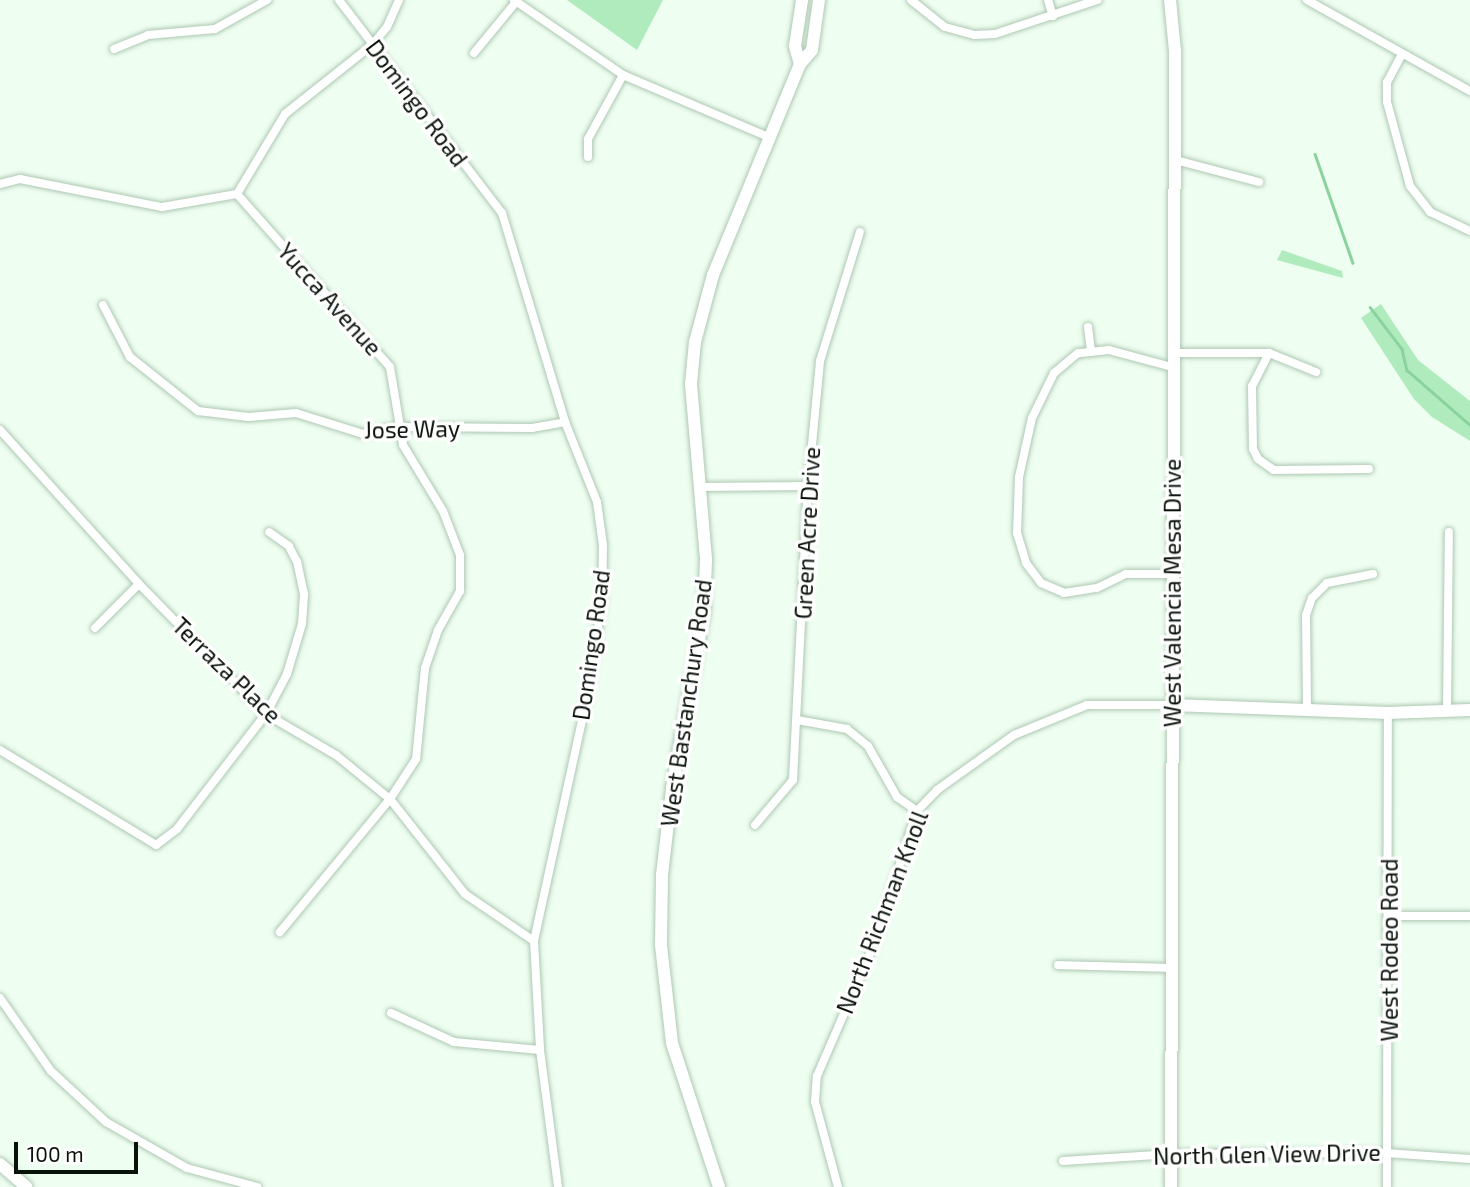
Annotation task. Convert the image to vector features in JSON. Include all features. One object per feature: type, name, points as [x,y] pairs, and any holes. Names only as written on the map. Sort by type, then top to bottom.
[{"type":"street","points":[[114,49],[148,35],[215,29],[267,0]]},
{"type":"street","name":"Domingo Road","points":[[339,0],[502,213],[565,422],[597,502],[603,545],[602,602],[588,693],[534,941],[540,1050],[558,1187]]},
{"type":"street","points":[[0,184],[20,179],[162,207],[237,194],[285,114],[373,44],[387,27],[399,0]]},
{"type":"street","name":"West Bastanchury Road","points":[[800,64],[795,46],[802,0]]},
{"type":"street","name":"West Bastanchury Road","points":[[719,1187],[672,1044],[661,945],[662,875],[672,788],[704,611],[706,559],[691,424],[695,342],[713,275],[800,64],[812,50],[820,0]]},
{"type":"street","points":[[911,0],[945,27],[975,34],[995,34],[1097,0]]},
{"type":"street","points":[[1048,0],[1053,16]]},
{"type":"street","name":"West Valencia Mesa Drive","points":[[1170,0],[1175,51],[1171,1187]]},
{"type":"street","points":[[474,53],[515,1],[624,75],[771,138]]},
{"type":"street","points":[[1311,1],[1468,90],[1470,80]]},
{"type":"street","points":[[1402,54],[1387,82],[1387,102],[1410,186],[1430,212],[1470,231]]},
{"type":"street","points":[[588,157],[588,139],[624,75]]},
{"type":"street","points":[[1175,160],[1259,182]]},
{"type":"street","name":"Yucca Avenue","points":[[237,194],[390,366],[397,427],[443,511],[460,555],[460,591],[438,630],[425,667],[416,759],[390,799],[280,932]]},
{"type":"street","name":"Green Acre Drive","points":[[755,825],[793,780],[808,486],[820,361],[860,232]]},
{"type":"street","name":"Jose Way","points":[[103,305],[130,356],[198,411],[249,417],[296,413],[363,434],[397,427],[532,428],[565,422]]},
{"type":"street","points":[[1088,327],[1091,352]]},
{"type":"street","points":[[1173,574],[1126,574],[1097,588],[1064,593],[1041,583],[1026,563],[1017,533],[1018,499],[1032,418],[1054,373],[1078,352],[1109,351],[1173,360],[1269,353],[1316,372]]},
{"type":"street","points":[[1269,353],[1252,386],[1253,449],[1258,458],[1274,470],[1369,468]]},
{"type":"street","name":"Terraza Place","points":[[0,430],[139,584],[267,715],[336,755],[390,799],[465,894],[534,941]]},
{"type":"street","points":[[699,487],[808,486]]},
{"type":"street","points":[[0,750],[156,845],[177,829],[267,715],[288,674],[302,624],[304,594],[298,562],[289,546],[269,532]]},
{"type":"street","points":[[1447,711],[1449,532]]},
{"type":"street","points":[[1307,708],[1306,615],[1312,598],[1327,583],[1373,574]]},
{"type":"street","points":[[95,628],[139,584]]},
{"type":"street","name":"North Richman Knoll","points":[[838,1187],[815,1102],[817,1076],[875,942],[916,811],[937,790],[1014,735],[1087,705],[1307,708],[1388,713],[1470,710]]},
{"type":"street","name":"West Rodeo Road","points":[[1387,1187],[1391,916],[1388,713]]},
{"type":"street","points":[[797,720],[847,729],[868,746],[897,797],[916,811]]},
{"type":"street","points":[[1391,916],[1470,916]]},
{"type":"street","points":[[1058,965],[1170,968]]},
{"type":"street","points":[[0,998],[51,1071],[106,1122],[187,1168],[257,1187]]},
{"type":"street","points":[[391,1013],[454,1042],[540,1050]]},
{"type":"street","name":"North Glen View Drive","points":[[1063,1161],[1172,1154],[1386,1153],[1470,1159]]},
{"type":"street","points":[[0,1164],[26,1187]]},
{"type":"green space","points":[[567,0],[663,0],[637,50]]},
{"type":"green space","points":[[1282,250],[1342,271],[1343,278],[1277,260]]},
{"type":"green space","points":[[1381,304],[1418,360],[1470,401],[1470,441],[1432,417],[1414,399],[1361,318]]},
{"type":"waterway","points":[[1315,154],[1353,263]]},
{"type":"waterway","points":[[1370,307],[1402,349],[1407,370],[1470,425]]}]
